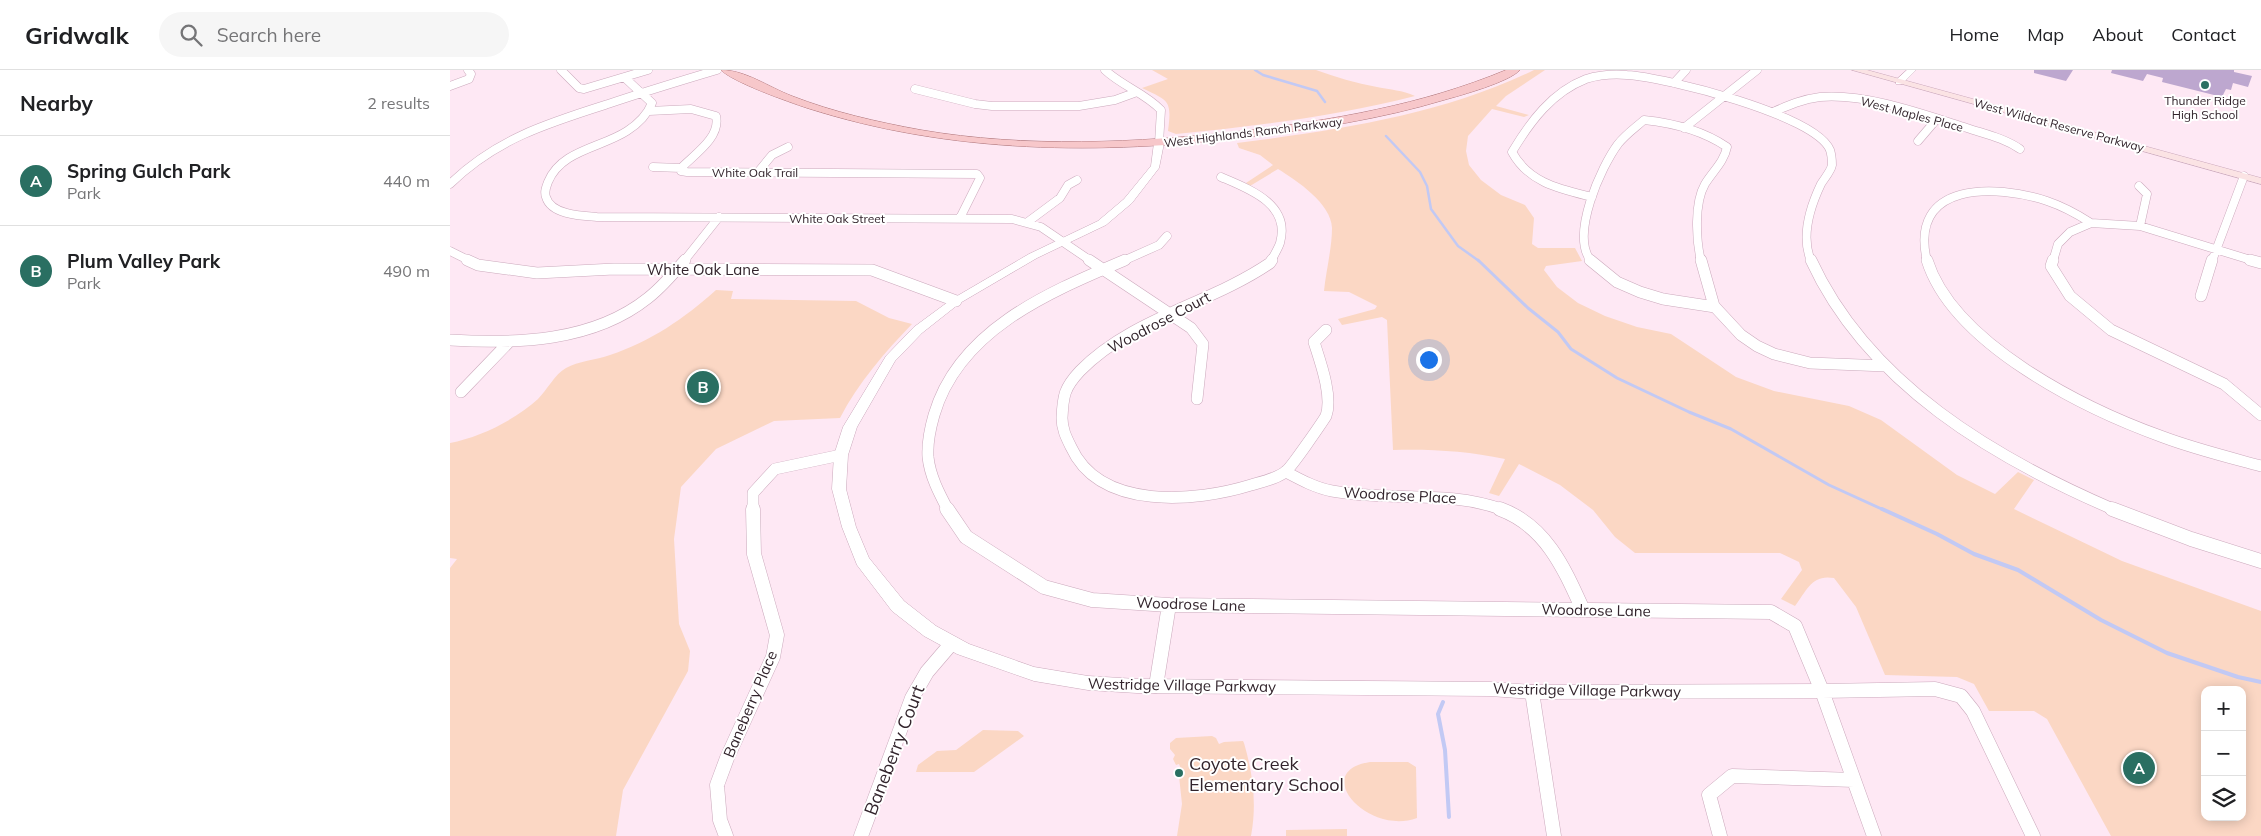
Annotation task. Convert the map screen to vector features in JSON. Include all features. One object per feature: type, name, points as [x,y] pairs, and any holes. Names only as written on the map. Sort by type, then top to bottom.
[{"type":"main road","name":"West Highlands Ranch Parkway","points":[[726,70],[755,86],[826,112],[866,122],[951,137],[1091,146],[1214,139],[1335,123],[1378,115],[1486,83],[1515,70]]},
{"type":"main road","name":"West Wildcat Reserve Parkway","points":[[1857,70],[2261,181]]},
{"type":"street","points":[[450,86],[469,79],[472,74],[468,70]]},
{"type":"street","points":[[561,70],[579,88],[584,89],[648,70]]},
{"type":"street","points":[[450,184],[469,166],[519,136],[550,122],[717,70]]},
{"type":"street","points":[[1105,70],[1114,80],[1154,100],[1161,110],[1158,143]]},
{"type":"street","points":[[1674,83],[1686,70]]},
{"type":"street","points":[[1684,128],[1757,70]]},
{"type":"street","points":[[1900,82],[1912,70]]},
{"type":"street","points":[[1592,197],[1562,189],[1534,178],[1515,159],[1512,152],[1529,124],[1551,102],[1585,80],[1603,75],[1629,74],[1653,77],[1773,112],[1809,129],[1828,147],[1832,166],[1821,183],[1813,205],[1808,227],[1808,252],[1832,304],[1852,332],[1886,366],[1929,403],[1990,447],[2056,482],[2140,520],[2261,561]]},
{"type":"street","points":[[625,78],[652,103],[649,111],[682,108],[703,110],[716,116],[718,125],[715,133],[681,168]]},
{"type":"street","points":[[915,89],[975,104],[992,106],[1079,106],[1115,100],[1137,92]]},
{"type":"street","name":"West Maples Place","points":[[1773,112],[1802,100],[1838,97],[1874,102],[2008,141],[2020,149]]},
{"type":"street","name":"White Oak Street","points":[[649,111],[639,123],[622,134],[587,148],[562,164],[548,180],[545,190],[548,201],[563,211],[587,216],[960,218],[1029,221],[1064,242],[1191,328],[1203,344],[1197,399]]},
{"type":"street","points":[[1714,306],[1661,299],[1624,286],[1599,268],[1586,254],[1585,223],[1592,197],[1624,138],[1644,120],[1656,121],[1716,138],[1727,147],[1719,168],[1704,186],[1696,227],[1696,246],[1714,306],[1741,335],[1767,352],[1800,362],[1828,366],[1886,366]]},
{"type":"street","points":[[1918,141],[1936,120]]},
{"type":"street","name":"Westridge Village Parkway","points":[[1158,143],[1156,166],[1128,201],[1102,223],[1025,260],[956,300],[918,330],[890,359],[850,427],[841,455],[839,489],[849,527],[862,561],[898,606],[930,631],[951,644],[998,663],[1049,677],[1098,684],[1490,689],[1532,692],[1822,690]]},
{"type":"street","points":[[758,172],[772,155],[788,147]]},
{"type":"street","points":[[860,173],[867,163]]},
{"type":"street","name":"White Oak Trail","points":[[653,167],[681,168],[681,171],[687,172],[977,174],[980,178],[978,184],[960,218]]},
{"type":"street","points":[[2201,296],[2216,248],[2244,176]]},
{"type":"street","name":"Woodrose Court","points":[[1221,177],[1257,193],[1277,211],[1281,228],[1280,243],[1270,263],[1251,276],[1169,314],[1107,347],[1079,372],[1063,394],[1062,428],[1077,461],[1104,482],[1137,494],[1182,498],[1225,493],[1286,472]]},
{"type":"street","points":[[1029,221],[1060,198],[1068,185],[1077,180]]},
{"type":"street","points":[[2139,186],[2148,194],[2140,226]]},
{"type":"street","points":[[2091,223],[2071,211],[2039,198],[1999,192],[1960,194],[1939,204],[1928,219],[1925,236],[1927,260],[1938,283],[1962,317],[1994,346],[2036,375],[2094,408],[2149,432],[2206,452],[2261,466]]},
{"type":"street","points":[[450,340],[509,342],[557,337],[602,324],[651,297],[719,217]]},
{"type":"street","points":[[2261,263],[2140,226],[2091,223],[2070,232],[2058,244],[2051,266],[2070,296],[2111,330],[2224,384],[2261,414]]},
{"type":"street","name":"Woodrose Lane","points":[[1167,236],[1159,245],[1104,269],[1021,310],[982,339],[955,370],[939,399],[929,433],[928,457],[934,482],[948,511],[966,537],[1044,586],[1092,600],[1169,605],[1771,612],[1795,626],[1822,690],[1874,836]]},
{"type":"street","name":"White Oak Lane","points":[[450,251],[478,265],[520,272],[554,274],[614,269],[872,270],[956,300]]},
{"type":"street","points":[[1286,472],[1326,415],[1327,384],[1314,342],[1326,330]]},
{"type":"street","points":[[461,392],[509,342]]},
{"type":"street","name":"Baneberry Place","points":[[726,836],[720,820],[717,785],[727,758],[773,657],[776,635],[754,554],[753,493],[775,469],[841,455]]},
{"type":"street","name":"Woodrose Place","points":[[1286,472],[1307,483],[1339,492],[1427,494],[1463,498],[1493,506],[1530,524],[1556,555],[1583,610]]},
{"type":"street","points":[[1156,686],[1169,605]]},
{"type":"street","name":"Baneberry Court","points":[[861,836],[912,698],[927,672],[951,644]]},
{"type":"street","points":[[1822,690],[1935,689],[1961,696],[1973,711],[2033,836]]},
{"type":"street","points":[[1532,692],[1554,836]]},
{"type":"street","points":[[1720,836],[1709,795],[1732,776],[1854,780]]},
{"type":"shaded area","points":[[1152,70],[1316,70],[1353,82],[1401,91],[1415,96],[1356,109],[1296,119],[1176,134],[1168,131],[1169,107],[1167,103],[1142,88],[1168,79]]},
{"type":"shaded area","points":[[1534,70],[1545,70],[1506,96],[1496,106],[1529,115],[1524,117],[1492,109],[1468,136],[1466,151],[1469,165],[1481,180],[1501,195],[1525,205],[1534,218],[1532,244],[1538,248],[1575,248],[1582,261],[1546,266],[1544,270],[1557,287],[1578,303],[1605,316],[1637,327],[1671,334],[1736,377],[1774,391],[1849,406],[1881,420],[1957,475],[1995,494],[2018,472],[2034,480],[2014,509],[2122,561],[2261,611],[2261,836],[2111,836],[2047,719],[2034,711],[1989,711],[1974,684],[1957,677],[1885,675],[1856,607],[1834,578],[1826,577],[1815,581],[1795,606],[1781,599],[1802,570],[1799,562],[1780,553],[1635,553],[1615,537],[1593,510],[1560,485],[1519,464],[1499,496],[1489,493],[1505,459],[1449,451],[1393,450],[1387,320],[1382,317],[1342,325],[1338,319],[1375,309],[1377,306],[1349,292],[1324,291],[1332,228],[1326,210],[1312,194],[1278,169],[1250,186],[1246,183],[1273,165],[1260,155],[1239,148],[1237,143],[1351,126],[1463,99],[1499,86]]},
{"type":"shaded area","points":[[716,290],[733,291],[731,299],[856,301],[889,318],[912,324],[873,368],[855,392],[840,418],[774,421],[716,449],[681,487],[674,539],[679,624],[690,651],[688,671],[623,790],[616,836],[450,836],[450,568],[457,559],[450,558],[450,443],[473,437],[508,421],[538,399],[558,374],[566,368],[625,350],[653,336],[692,310]]},
{"type":"shaded area","points":[[983,730],[1018,731],[1024,736],[974,772],[916,772],[918,765],[937,751],[956,750]]},
{"type":"shaded area","points":[[1212,736],[1216,738],[1219,744],[1243,741],[1244,743],[1250,766],[1254,801],[1251,836],[1177,836],[1182,804],[1179,776],[1183,774],[1179,764],[1176,765],[1173,759],[1175,755],[1170,749],[1170,743],[1176,738]]},
{"type":"shaded area","points":[[1370,762],[1408,762],[1416,767],[1417,818],[1398,821],[1380,818],[1364,811],[1352,800],[1345,788],[1345,777],[1353,768]]},
{"type":"shaded area","points":[[1347,829],[1347,836],[1286,836],[1286,830]]},
{"type":"building","points":[[2034,70],[2073,70],[2066,81],[2034,73]]},
{"type":"building","name":"Thunder Ridge High School","points":[[2112,70],[2234,70],[2234,72],[2252,76],[2248,87],[2233,83],[2231,90],[2226,89],[2222,97],[2162,82],[2163,78],[2147,74],[2143,81],[2111,73]]},
{"type":"waterway","points":[[1255,70],[1263,75],[1317,91],[1325,102]]},
{"type":"waterway","points":[[1386,136],[1420,172],[1427,186],[1431,209],[1458,246],[1479,261]]},
{"type":"waterway","points":[[1478,260],[1528,308],[1558,332],[1571,349],[1617,378],[1689,412],[1731,429],[1829,485],[1884,510]]},
{"type":"waterway","points":[[1882,509],[1937,534],[1974,554],[2018,570],[2101,620],[2167,653],[2238,677],[2261,682]]},
{"type":"waterway","points":[[1443,702],[1438,714],[1445,750],[1449,817]]},
{"type":"place","name":"Thunder Ridge High School","points":[[2205,85]]},
{"type":"place","name":"Plum Valley Park","points":[[703,387]]},
{"type":"place","name":"Spring Gulch Park","points":[[2139,768]]},
{"type":"place","name":"Coyote Creek Elementary School","points":[[1179,773]]}]
